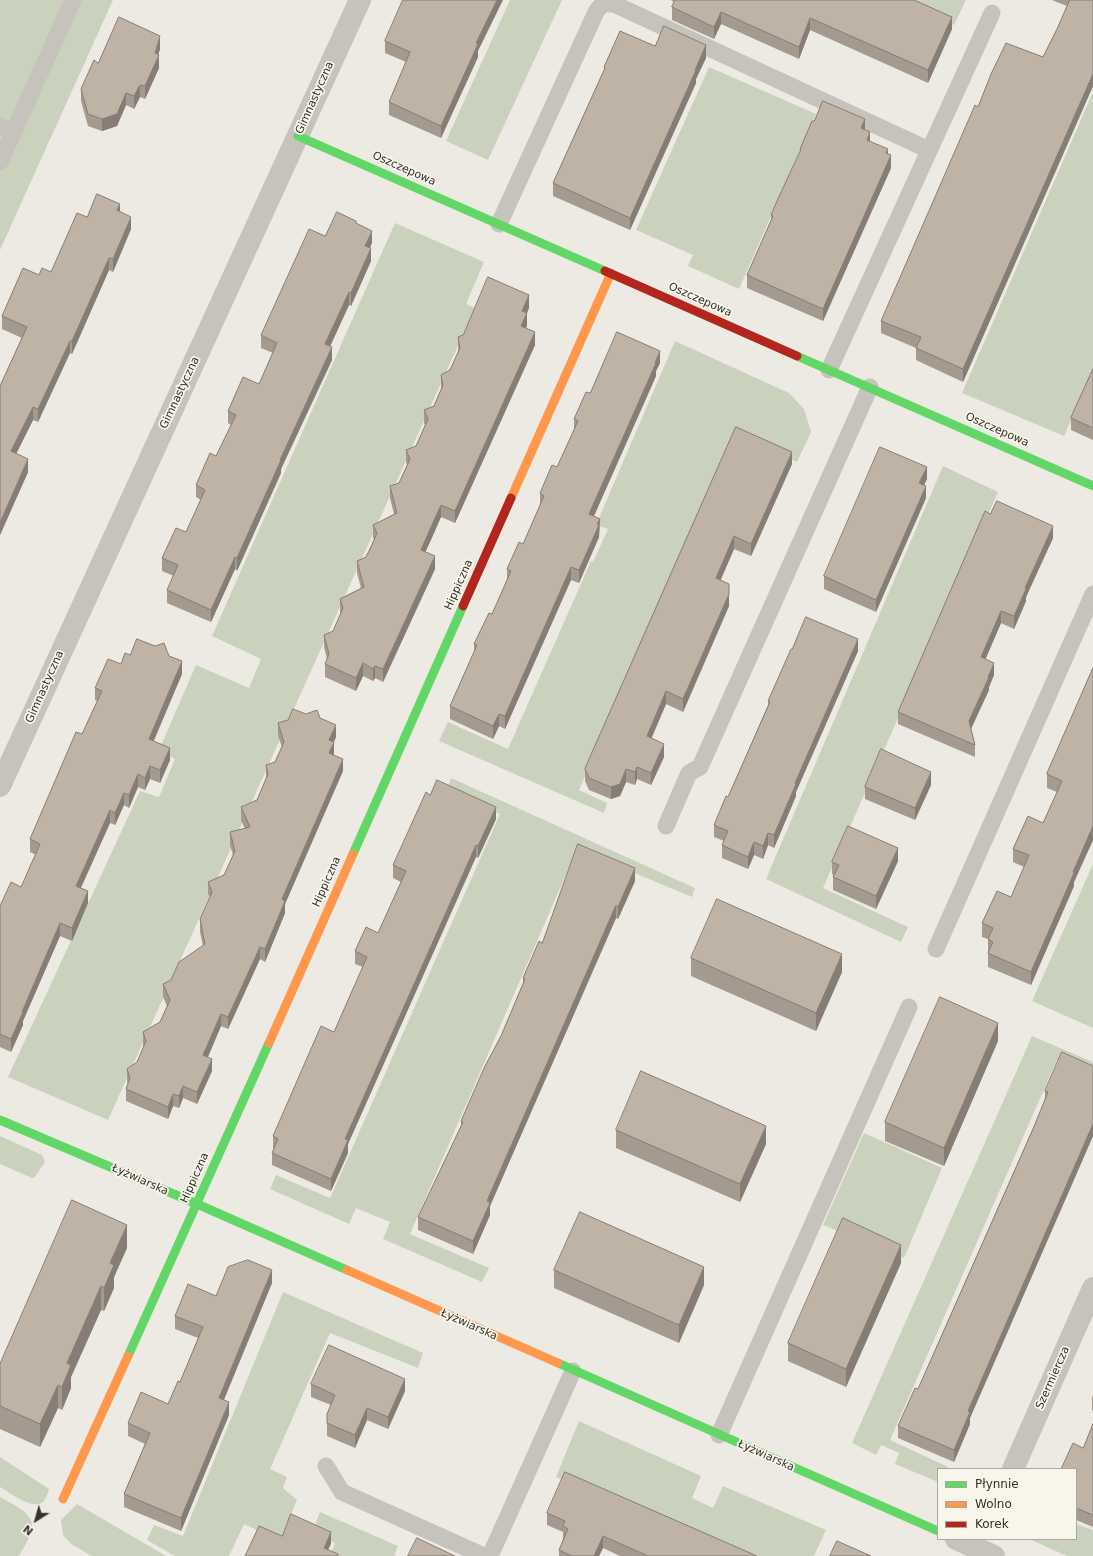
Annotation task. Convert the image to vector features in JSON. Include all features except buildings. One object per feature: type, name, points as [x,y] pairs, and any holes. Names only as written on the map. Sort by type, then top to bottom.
[{"type":"street","name":"Gimnastyczna","points":[[0,786],[360,0]]},
{"type":"street","name":"Oszczepowa","points":[[298,136],[1093,486]]},
{"type":"street","name":"Hippiczna","points":[[63,1499],[197,1204],[611,273]]},
{"type":"street","name":"Łyżwiarska","points":[[0,1120],[197,1204],[937,1531]]},
{"type":"street","name":"Szermiercza","points":[[1013,1468],[1093,1288]]},
{"type":"street","points":[[958,1540],[982,1550]]},
{"type":"lane","points":[[0,162],[7,129],[73,0]]},
{"type":"lane","points":[[499,224],[596,12],[600,6],[605,3],[614,4],[929,150]]},
{"type":"lane","points":[[829,370],[992,13]]},
{"type":"lane","points":[[666,826],[689,773],[700,767],[870,387]]},
{"type":"lane","points":[[936,949],[1093,594]]},
{"type":"lane","points":[[719,1435],[909,1007]]},
{"type":"lane","points":[[490,1556],[573,1371]]},
{"type":"lane","points":[[326,1466],[342,1492],[484,1556]]},
{"type":"green space","points":[[0,0],[113,0],[0,250]]},
{"type":"green space","points":[[510,0],[562,0],[488,160],[446,141]]},
{"type":"green space","points":[[897,0],[966,0],[954,25]]},
{"type":"green space","points":[[709,67],[816,114],[739,289],[688,266],[693,255],[636,230]]},
{"type":"green space","points":[[1093,92],[1093,372],[1064,436],[962,393]]},
{"type":"green space","points":[[395,223],[484,262],[466,304],[475,308],[108,1120],[8,1077],[140,791],[159,797],[175,759],[159,750],[196,665],[249,688],[261,659],[212,636]]},
{"type":"green space","points":[[675,341],[789,393],[804,409],[811,432],[797,462],[735,434],[579,790],[607,803],[604,813],[439,741],[448,722],[508,749],[591,561],[593,562],[608,529],[596,525]]},
{"type":"green space","points":[[943,466],[998,492],[823,888],[908,927],[901,942],[766,879]]},
{"type":"green space","points":[[451,778],[695,888],[692,897],[577,849],[410,1234],[489,1268],[482,1282],[383,1239],[390,1222],[356,1208],[349,1224],[270,1189],[276,1175],[330,1198],[500,814],[447,790]]},
{"type":"green space","points":[[1093,864],[1093,1028],[1032,1001]]},
{"type":"green space","points":[[1032,1036],[1093,1062],[1093,1071],[1079,1070],[1057,1060],[890,1440],[948,1468],[937,1468],[937,1482],[895,1464],[899,1453],[881,1445],[876,1455],[852,1443]]},
{"type":"green space","points":[[864,1133],[942,1168],[904,1258],[823,1225]]},
{"type":"green space","points":[[0,1136],[42,1155],[45,1162],[35,1177],[32,1178],[0,1164]]},
{"type":"green space","points":[[283,1292],[423,1353],[418,1368],[330,1333],[270,1469],[287,1477],[283,1488],[297,1500],[280,1541],[244,1524],[229,1556],[175,1556],[147,1540],[154,1525],[183,1536]]},
{"type":"green space","points":[[579,1421],[701,1476],[692,1498],[713,1508],[723,1486],[826,1530],[814,1556],[745,1556],[556,1477]]},
{"type":"green space","points":[[0,1457],[49,1489],[44,1501],[40,1504],[28,1503],[15,1497],[0,1487]]},
{"type":"green space","points":[[0,1497],[21,1509],[26,1513],[32,1522],[30,1535],[19,1556],[0,1556]]},
{"type":"green space","points":[[77,1504],[166,1556],[92,1556],[71,1544],[63,1535],[61,1520]]},
{"type":"green space","points":[[320,1512],[398,1546],[394,1556],[330,1556],[335,1543],[312,1532]]},
{"type":"green space","points":[[1077,1524],[1093,1530],[1093,1556],[1067,1556],[1031,1540],[1077,1540]]},
{"type":"traffic: fast","points":[[298,136],[605,271]]},
{"type":"traffic: fast","points":[[797,356],[1093,486]]},
{"type":"traffic: fast","points":[[353,854],[463,606]]},
{"type":"traffic: fast","points":[[128,1356],[269,1043]]},
{"type":"traffic: fast","points":[[0,1120],[347,1270]]},
{"type":"traffic: fast","points":[[558,1363],[937,1531]]},
{"type":"traffic: slow","points":[[511,498],[611,273]]},
{"type":"traffic: slow","points":[[269,1043],[353,854]]},
{"type":"traffic: slow","points":[[347,1270],[558,1363]]},
{"type":"traffic: slow","points":[[63,1499],[128,1356]]},
{"type":"traffic: jam","points":[[605,271],[797,356]]},
{"type":"traffic: jam","points":[[463,606],[511,498]]}]
